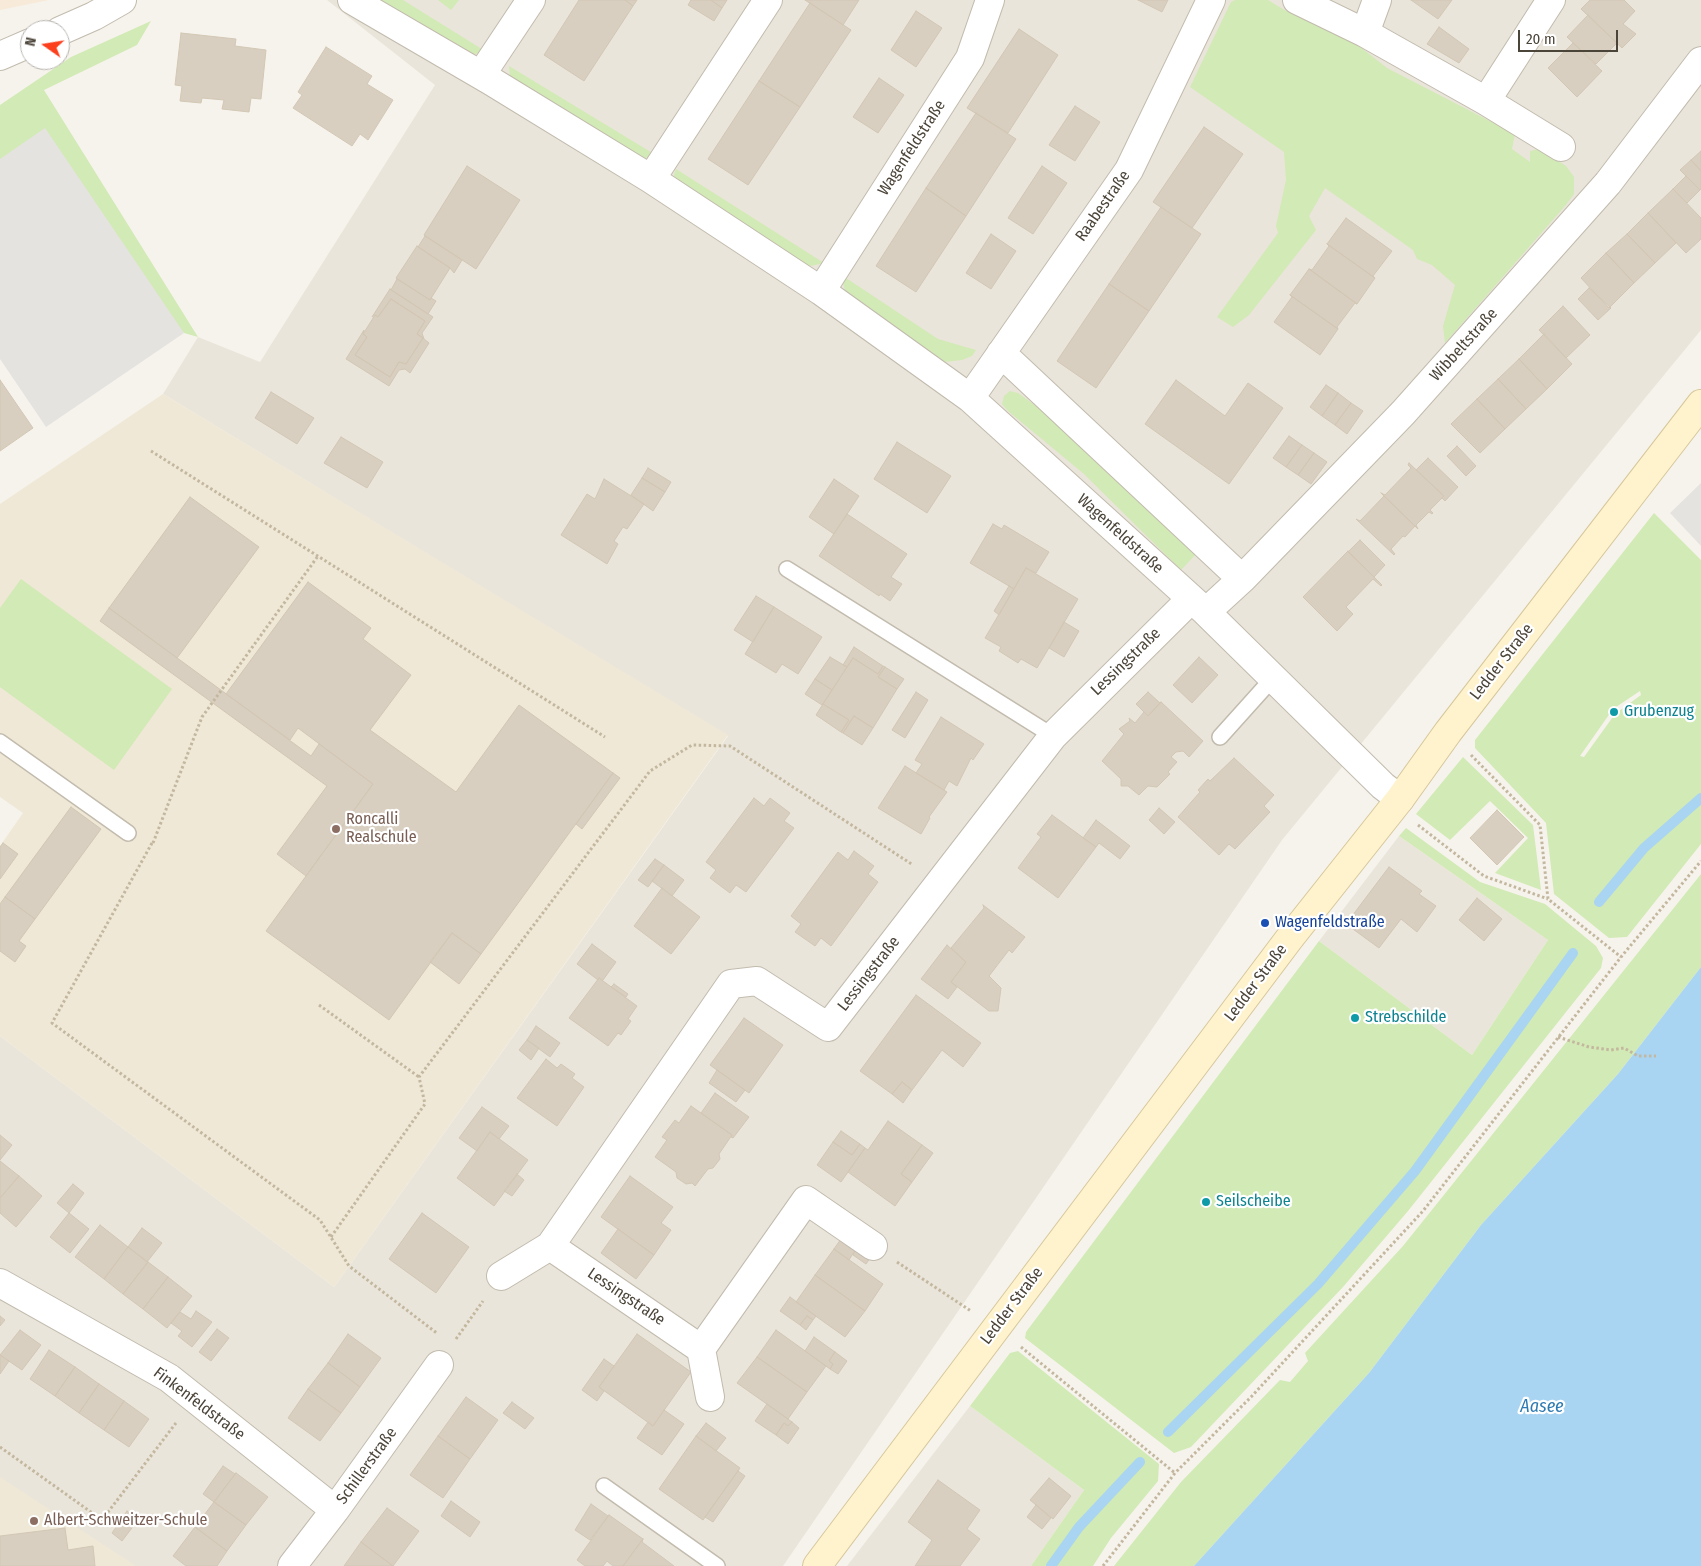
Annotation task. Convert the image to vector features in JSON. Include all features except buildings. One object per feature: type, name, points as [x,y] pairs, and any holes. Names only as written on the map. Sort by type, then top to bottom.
[{"type":"main road","name":"Ledder Straße","points":[[817,1566],[1289,939],[1400,799],[1448,732],[1701,404]]},
{"type":"street","points":[[70,27],[122,0]]},
{"type":"street","name":"Wagenfeldstraße","points":[[352,0],[481,75],[651,180],[821,290],[970,398],[1199,605],[1384,786],[1400,799]]},
{"type":"street","points":[[481,75],[531,0]]},
{"type":"street","points":[[651,180],[768,0]]},
{"type":"street","name":"Wagenfeldstraße","points":[[821,290],[970,58],[990,0]]},
{"type":"street","name":"Raabestraße","points":[[970,398],[1129,170],[1211,0]]},
{"type":"street","points":[[1297,0],[1365,34],[1486,100],[1561,147]]},
{"type":"street","points":[[1365,34],[1377,0]]},
{"type":"street","points":[[1486,100],[1551,0]]},
{"type":"street","points":[[0,56],[20,48]]},
{"type":"street","name":"Wibbeltstraße","points":[[1199,605],[1242,579],[1403,413],[1608,183],[1701,61]]},
{"type":"street","points":[[1001,353],[1242,579]]},
{"type":"street","name":"Lessingstraße","points":[[501,1276],[550,1246],[731,984],[757,981],[828,1027],[1053,736],[1199,605]]},
{"type":"street","points":[[710,1397],[701,1349],[806,1200],[874,1246]]},
{"type":"street","name":"Lessingstraße","points":[[550,1246],[701,1349]]},
{"type":"street","name":"Finkenfeldstraße","points":[[0,1283],[168,1378],[336,1510]]},
{"type":"street","name":"Schillerstraße","points":[[292,1566],[336,1510],[446,1355]]},
{"type":"lane","points":[[786,569],[1053,736]]},
{"type":"lane","points":[[1220,737],[1273,678]]},
{"type":"lane","points":[[0,742],[128,833]]},
{"type":"lane","points":[[604,1486],[717,1566]]},
{"type":"path","points":[[151,451],[605,737]]},
{"type":"path","points":[[318,556],[202,717],[153,843],[52,1023],[320,1220],[349,1266],[446,1355],[501,1276]]},
{"type":"path","points":[[1448,732],[1540,825],[1548,899]]},
{"type":"path","points":[[419,1077],[650,771],[692,745],[730,746],[941,882]]},
{"type":"path","points":[[1400,799],[1413,821],[1484,876],[1548,899],[1621,957]]},
{"type":"path","points":[[128,833],[153,843]]},
{"type":"path","points":[[1103,1566],[1175,1473],[1251,1397],[1423,1212],[1621,957],[1701,861]]},
{"type":"path","points":[[319,1005],[419,1077],[425,1104],[331,1237]]},
{"type":"path","points":[[1558,1037],[1589,1047],[1611,1050],[1624,1048],[1638,1056],[1656,1056]]},
{"type":"path","points":[[874,1246],[996,1326],[1175,1473]]},
{"type":"path","points":[[0,1447],[102,1520],[195,1398]]},
{"type":"shaded area","points":[[0,0],[49,0],[0,10]]},
{"type":"shaded area","points":[[327,0],[1701,0],[1701,330],[1282,840],[783,1566],[0,1566],[0,1036],[334,1287],[728,736],[163,394],[198,337],[260,362],[435,85]]},
{"type":"shaded area","points":[[45,128],[184,333],[46,427],[0,359],[0,159]]},
{"type":"shaded area","name":"Roncalli Realschule","points":[[163,394],[728,735],[334,1287],[0,1036],[0,846],[23,813],[0,797],[0,504]]},
{"type":"shaded area","points":[[1701,483],[1701,546],[1670,513]]},
{"type":"shaded area","points":[[1399,836],[1548,940],[1472,1055],[1319,941]]},
{"type":"shaded area","points":[[970,1406],[1084,1490],[1031,1566],[847,1566]]},
{"type":"shaded area","name":"Albert-Schweitzer-Schule","points":[[0,1477],[136,1566],[0,1566]]},
{"type":"green space","points":[[376,0],[403,0],[485,51],[472,55]]},
{"type":"green space","points":[[438,0],[459,0],[451,10]]},
{"type":"green space","points":[[1235,0],[1268,0],[1286,11],[1297,12],[1355,43],[1387,68],[1515,134],[1512,149],[1530,162],[1530,151],[1539,149],[1566,166],[1574,177],[1574,194],[1565,206],[1445,343],[1443,326],[1455,285],[1432,265],[1417,259],[1413,250],[1325,188],[1309,216],[1316,230],[1249,315],[1233,327],[1217,317],[1278,233],[1276,226],[1286,180],[1284,152],[1190,87],[1231,2]]},
{"type":"green space","points":[[151,21],[137,45],[44,90],[198,337],[184,333],[0,159],[0,105],[52,70],[70,70],[71,57]]},
{"type":"green space","points":[[509,66],[654,154],[646,158],[637,158],[510,78]]},
{"type":"green space","points":[[676,169],[824,263],[811,266],[802,264],[678,184],[674,175]]},
{"type":"green space","points":[[846,278],[938,339],[976,350],[972,356],[962,360],[945,362],[934,359],[846,294],[843,283]]},
{"type":"green space","points":[[1010,391],[1018,393],[1069,430],[1197,553],[1181,570],[1084,474],[1008,411],[1002,404],[1004,396]]},
{"type":"green space","points":[[1654,513],[1701,560],[1701,844],[1627,937],[1609,938],[1554,894],[1546,823],[1475,748],[1475,740]],"holes":[[[1640,691],[1641,695],[1615,714],[1584,757],[1580,756],[1613,709]]]},
{"type":"green space","points":[[21,579],[172,689],[114,770],[0,687],[0,608]]},
{"type":"green space","points":[[1463,757],[1533,825],[1541,890],[1495,873],[1528,838],[1490,801],[1450,840],[1416,814]]},
{"type":"green space","points":[[1406,828],[1480,882],[1545,904],[1596,946],[1603,958],[1601,968],[1408,1211],[1343,1287],[1191,1447],[1174,1453],[1025,1338],[1026,1332],[1319,941],[1472,1055],[1548,940],[1399,836]]},
{"type":"green space","points":[[1701,874],[1701,967],[1618,1074],[1481,1225],[1369,1373],[1194,1566],[1114,1566],[1181,1482],[1280,1380],[1290,1382],[1308,1361],[1305,1353],[1403,1246]]},
{"type":"green space","points":[[1018,1351],[1159,1464],[1158,1481],[1111,1538],[1093,1566],[1031,1566],[1084,1490],[970,1406],[1010,1353]]},
{"type":"water","name":"Aasee","points":[[1701,967],[1701,1566],[1194,1566],[1369,1373],[1481,1225],[1618,1074]]},
{"type":"waterway","points":[[1599,902],[1644,848],[1701,798]]},
{"type":"waterway","points":[[1168,1432],[1318,1284],[1415,1171],[1573,953]]},
{"type":"waterway","points":[[1051,1566],[1079,1527],[1140,1462]]},
{"type":"place","name":"Grubenzug","points":[[1614,712]]},
{"type":"place","name":"Roncalli Realschule","points":[[336,829]]},
{"type":"place","name":"Wagenfeldstraße","points":[[1265,923]]},
{"type":"place","name":"Strebschilde","points":[[1355,1018]]},
{"type":"place","name":"Seilscheibe","points":[[1206,1202]]},
{"type":"place","name":"Albert-Schweitzer-Schule","points":[[34,1521]]}]
